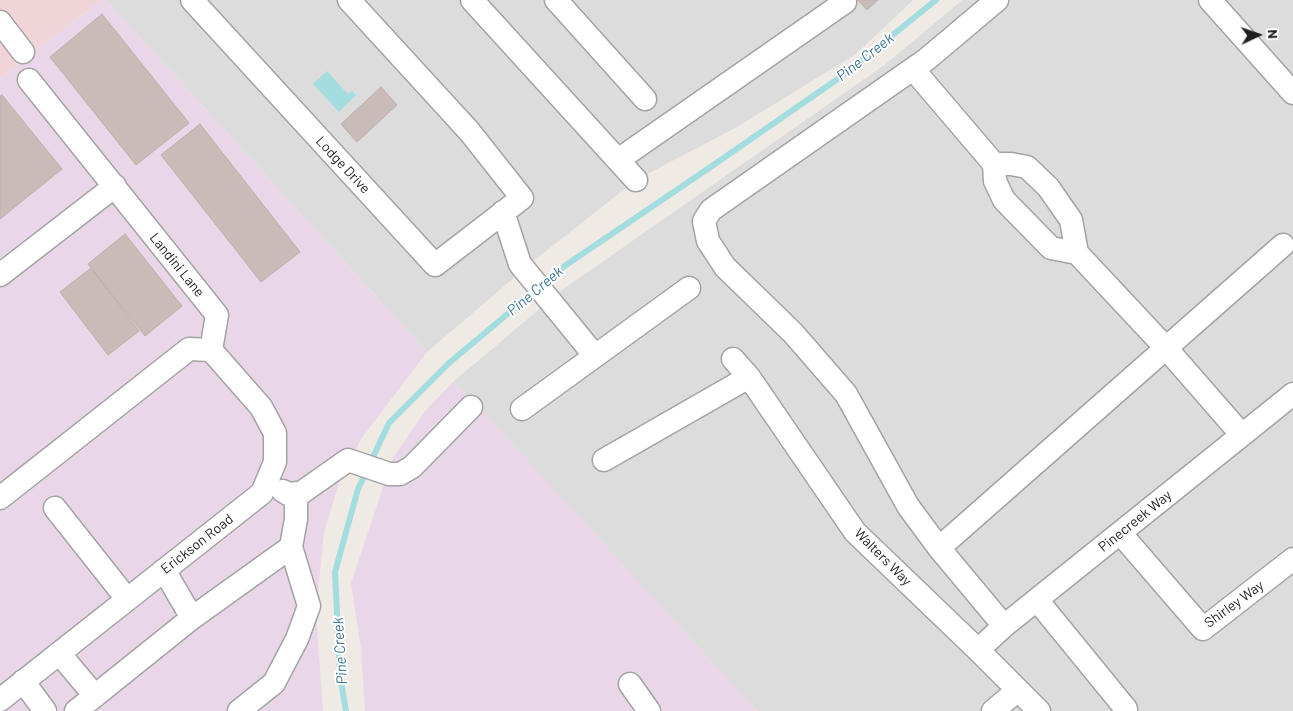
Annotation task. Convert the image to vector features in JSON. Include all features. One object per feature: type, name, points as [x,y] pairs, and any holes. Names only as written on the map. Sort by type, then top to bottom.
[{"type":"street","name":"Lodge Drive","points":[[192,0],[435,266],[522,198],[469,131],[349,0]]},
{"type":"street","points":[[472,0],[636,180]]},
{"type":"street","points":[[556,0],[645,99]]},
{"type":"street","points":[[997,0],[927,59],[711,210],[704,221],[708,241],[725,267],[793,333],[846,394],[908,506],[938,548],[1004,626]]},
{"type":"street","points":[[1210,0],[1293,93]]},
{"type":"street","points":[[618,160],[845,2]]},
{"type":"street","points":[[0,22],[23,52]]},
{"type":"street","points":[[913,69],[994,164],[995,181],[1004,200],[1051,248],[1077,253]]},
{"type":"street","name":"Landini Lane","points":[[29,80],[217,315],[211,350]]},
{"type":"street","points":[[994,164],[1011,164],[1027,167],[1048,187],[1071,220],[1077,253],[1166,348],[1241,434]]},
{"type":"street","points":[[0,275],[115,186]]},
{"type":"street","points":[[503,212],[520,264],[595,356]]},
{"type":"street","points":[[938,548],[1283,245]]},
{"type":"street","points":[[522,409],[689,288]]},
{"type":"street","points":[[0,498],[189,348],[211,350]]},
{"type":"street","name":"Erickson Road","points":[[0,700],[262,493],[275,462],[275,433],[261,407],[211,350]]},
{"type":"street","name":"Walters Way","points":[[733,359],[749,377],[855,532],[1039,711]]},
{"type":"street","points":[[604,460],[749,377]]},
{"type":"street","name":"Pinecreek Way","points":[[978,650],[1004,626],[1121,534],[1241,434],[1293,394]]},
{"type":"street","points":[[266,483],[288,494],[301,493],[348,460],[389,474],[400,474],[412,467],[471,407]]},
{"type":"street","points":[[239,711],[274,683],[297,639],[309,606],[291,547],[296,519],[296,493]]},
{"type":"street","points":[[55,508],[127,599]]},
{"type":"street","name":"Shirley Way","points":[[1121,534],[1203,630],[1293,559]]},
{"type":"street","points":[[76,711],[192,618],[291,547]]},
{"type":"street","points":[[164,570],[192,618]]},
{"type":"street","points":[[1037,600],[1126,709]]},
{"type":"street","points":[[59,653],[95,696]]},
{"type":"street","points":[[23,681],[45,711]]},
{"type":"street","points":[[630,684],[649,711]]},
{"type":"street","points":[[993,711],[1018,690]]},
{"type":"shaded area","points":[[0,0],[101,0],[0,78]]},
{"type":"shaded area","points":[[101,0],[106,0],[427,352],[361,439],[339,483],[324,532],[316,613],[323,711],[0,711],[0,78]]},
{"type":"shaded area","points":[[106,0],[913,0],[856,54],[737,127],[636,180],[536,259],[427,352]]},
{"type":"shaded area","points":[[962,0],[1293,0],[1293,711],[757,711],[454,381],[562,290],[886,64]]},
{"type":"shaded area","points":[[454,381],[757,711],[365,711],[361,649],[351,583],[393,458],[426,410]]},
{"type":"water","points":[[327,71],[348,94],[352,91],[356,95],[339,112],[313,84]]},
{"type":"building","points":[[858,0],[878,0],[867,10]]},
{"type":"building","points":[[102,14],[189,123],[136,165],[50,57]]},
{"type":"building","points":[[381,87],[397,105],[357,142],[341,124]]},
{"type":"building","points":[[2,95],[62,169],[0,219],[0,96]]},
{"type":"building","points":[[200,124],[300,252],[261,282],[161,155]]},
{"type":"building","points":[[125,234],[182,306],[145,336],[88,264]]},
{"type":"building","points":[[91,268],[139,331],[108,355],[60,292]]},
{"type":"waterway","name":"Pine Creek","points":[[346,711],[340,676],[335,572],[358,489],[389,423],[449,363],[566,265],[842,76],[936,0]]}]
